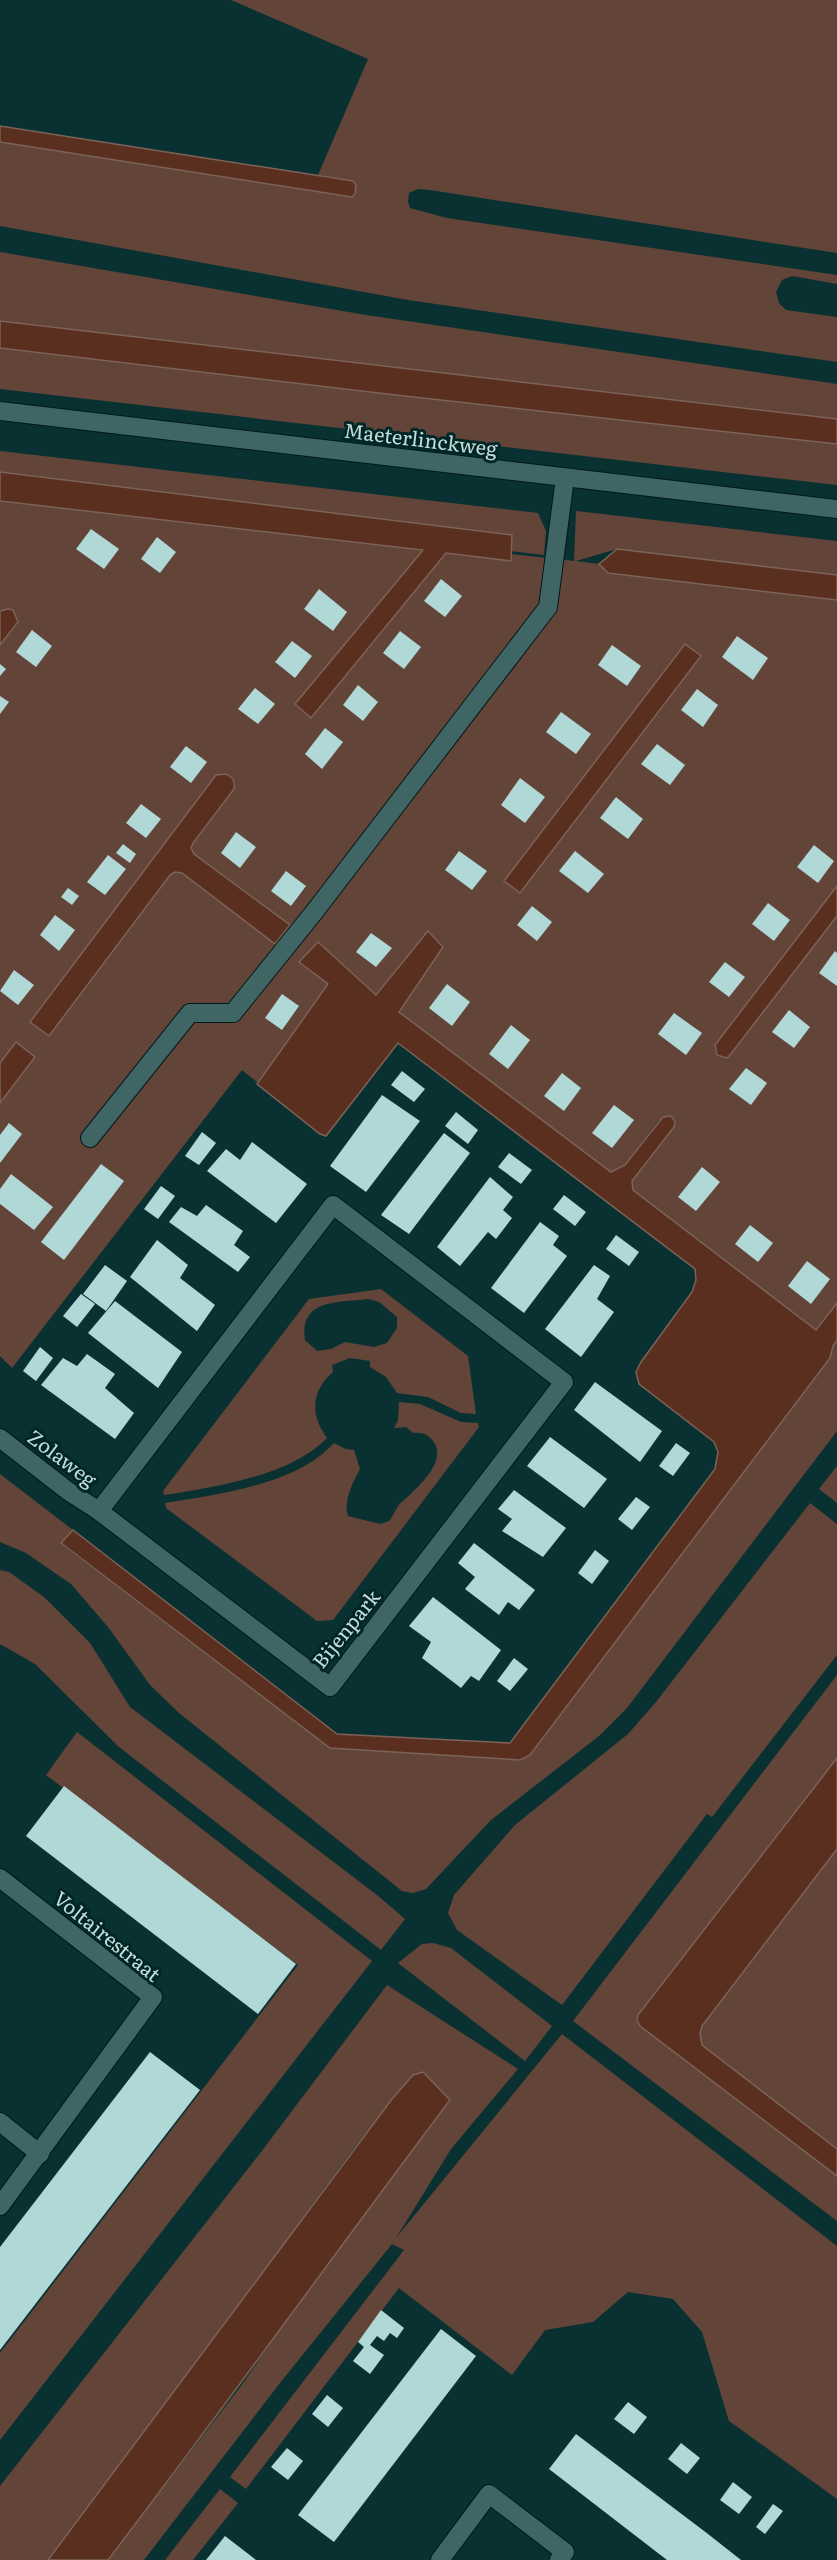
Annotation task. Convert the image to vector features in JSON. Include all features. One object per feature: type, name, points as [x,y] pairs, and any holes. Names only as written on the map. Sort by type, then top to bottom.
[{"type":"street","name":"Maeterlinckweg","points":[[0,411],[837,509]]},
{"type":"street","points":[[90,1138],[190,1013],[233,1013],[315,911],[548,607],[565,478]]},
{"type":"street","name":"Bijenpark","points":[[333,1205],[564,1382],[330,1687],[99,1511],[333,1205]]},
{"type":"street","name":"Zolaweg","points":[[0,1438],[68,1491],[99,1511]]},
{"type":"street","name":"Voltairestraat","points":[[0,1878],[153,1997],[0,2206]]},
{"type":"street","points":[[0,2122],[40,2154]]},
{"type":"street","points":[[440,2560],[489,2494],[565,2552],[559,2560]]},
{"type":"shaded area","points":[[231,0],[837,0],[837,253],[430,190],[418,189],[409,193],[408,202],[410,208],[447,218],[837,275],[837,284],[792,276],[782,280],[776,292],[779,303],[786,310],[837,317],[837,362],[408,300],[0,226],[0,142],[352,197],[353,181],[318,175],[368,59]]},
{"type":"shaded area","points":[[0,126],[353,181],[356,185],[355,194],[352,197],[0,142]]},
{"type":"shaded area","points":[[0,252],[366,315],[837,384],[837,419],[0,321]]},
{"type":"shaded area","points":[[0,321],[837,419],[837,444],[0,348]]},
{"type":"shaded area","points":[[0,348],[837,444],[837,485],[0,389]]},
{"type":"shaded area","points":[[0,451],[538,513],[546,531],[544,555],[0,492]]},
{"type":"shaded area","points":[[0,472],[512,535],[511,561],[446,553],[311,718],[295,704],[423,550],[0,501]]},
{"type":"shaded area","points":[[0,501],[424,550],[295,704],[311,717],[446,553],[510,561],[511,554],[574,561],[576,511],[837,541],[837,575],[617,549],[576,561],[599,564],[608,573],[837,600],[837,1303],[816,1330],[632,1190],[632,1181],[674,1127],[659,1120],[625,1165],[611,1173],[399,1012],[443,947],[376,996],[318,942],[299,962],[337,990],[268,1091],[242,1070],[12,1368],[0,1356],[0,1103],[34,1057],[16,1042],[0,1063]]},
{"type":"shaded area","points":[[617,549],[837,575],[837,600],[608,573],[599,564]]},
{"type":"shaded area","points":[[13,610],[18,622],[0,645],[0,611]]},
{"type":"shaded area","points":[[685,644],[701,656],[520,893],[504,881]]},
{"type":"shaded area","points":[[225,774],[233,779],[234,789],[191,848],[194,854],[290,925],[275,944],[182,873],[175,872],[170,875],[49,1036],[30,1022],[216,775]]},
{"type":"shaded area","points":[[837,886],[837,916],[730,1055],[727,1058],[717,1055],[715,1045]]},
{"type":"shaded area","points":[[428,931],[443,947],[399,1012],[611,1172],[625,1165],[663,1117],[671,1116],[675,1121],[674,1127],[632,1181],[633,1190],[816,1330],[837,1303],[837,1340],[830,1358],[530,1755],[520,1760],[330,1748],[61,1543],[73,1530],[337,1734],[510,1743],[715,1469],[718,1452],[714,1442],[639,1384],[636,1372],[692,1292],[696,1280],[695,1269],[398,1043],[326,1136],[320,1134],[257,1084],[328,984],[299,962],[318,942],[376,995]]},
{"type":"shaded area","points":[[16,1042],[35,1057],[0,1103],[0,1063]]},
{"type":"shaded area","points":[[381,1289],[468,1356],[476,1414],[461,1413],[428,1397],[397,1393],[386,1377],[370,1367],[370,1361],[350,1358],[332,1365],[333,1372],[320,1387],[315,1404],[316,1412],[321,1429],[327,1438],[312,1451],[273,1471],[251,1478],[164,1495],[163,1491],[309,1299]],"holes":[[[368,1299],[379,1302],[397,1317],[397,1328],[387,1343],[374,1347],[345,1342],[331,1349],[317,1351],[305,1340],[308,1316],[323,1305]]]},
{"type":"shaded area","points":[[837,1340],[837,1431],[627,1708],[599,1736],[491,1820],[426,1889],[413,1893],[402,1891],[179,1713],[150,1685],[108,1627],[71,1584],[26,1553],[0,1542],[0,1474],[73,1530],[61,1544],[330,1748],[520,1760],[530,1755],[830,1358]]},
{"type":"shaded area","points":[[399,1402],[420,1404],[461,1422],[478,1423],[479,1427],[333,1620],[317,1621],[166,1508],[165,1503],[232,1491],[278,1478],[299,1469],[334,1443],[354,1450],[360,1469],[348,1498],[348,1516],[380,1524],[389,1521],[400,1504],[429,1474],[437,1457],[437,1449],[429,1437],[422,1433],[413,1433],[406,1427],[394,1428],[398,1420]]},
{"type":"shaded area","points":[[837,1466],[837,1503],[819,1489]]},
{"type":"shaded area","points":[[810,1503],[837,1524],[837,1655],[712,1817],[707,1814],[562,2005],[457,1930],[448,1913],[454,1895],[515,1825],[628,1734],[656,1702]]},
{"type":"shaded area","points":[[0,1570],[9,1572],[44,1597],[90,1643],[130,1707],[377,1895],[405,1919],[381,1950],[119,1747],[35,1664],[0,1644]]},
{"type":"shaded area","points":[[837,1675],[837,1758],[638,2015],[637,2020],[640,2026],[837,2176],[837,2221],[573,2021]]},
{"type":"shaded area","points":[[77,1732],[372,1961],[0,2440],[0,2353],[298,1965],[46,1775]]},
{"type":"shaded area","points":[[837,1758],[837,1849],[702,2026],[700,2034],[702,2045],[837,2149],[837,2176],[640,2026],[637,2020],[638,2015]]},
{"type":"shaded area","points":[[837,1849],[837,2149],[702,2045],[700,2034],[702,2026]]},
{"type":"shaded area","points":[[433,1943],[451,1948],[552,2026],[525,2061],[398,1963],[422,1944]]},
{"type":"shaded area","points":[[387,1985],[518,2069],[451,2149],[396,2238],[562,2034],[837,2246],[837,2499],[729,2421],[702,2332],[673,2299],[628,2292],[593,2322],[545,2330],[512,2375],[399,2288],[246,2489],[230,2477],[404,2250],[392,2244],[280,2383],[144,2560],[108,2560],[241,2386],[299,2302],[413,2075],[344,2161],[214,2340],[48,2560],[0,2560],[0,2486],[258,2156]]},
{"type":"shaded area","points":[[423,2072],[450,2100],[108,2560],[48,2560],[392,2099],[413,2075]]},
{"type":"shaded area","points":[[220,2489],[238,2503],[193,2560],[165,2560]]},
{"type":"building","points":[[91,529],[119,549],[104,569],[76,549]]},
{"type":"building","points":[[157,537],[176,552],[160,573],[141,559]]},
{"type":"building","points":[[441,579],[462,596],[445,617],[424,601]]},
{"type":"building","points":[[319,589],[347,612],[333,631],[304,609]]},
{"type":"building","points":[[32,630],[52,646],[36,667],[16,652]]},
{"type":"building","points":[[400,631],[421,647],[404,669],[383,653]]},
{"type":"building","points":[[737,636],[768,658],[753,680],[722,657]]},
{"type":"building","points":[[292,641],[312,656],[295,678],[275,662]]},
{"type":"building","points":[[612,645],[641,666],[627,686],[598,665]]},
{"type":"building","points":[[0,664],[6,669],[0,676]]},
{"type":"building","points":[[358,685],[378,702],[363,721],[343,705]]},
{"type":"building","points":[[255,688],[275,704],[258,724],[238,709]]},
{"type":"building","points":[[697,689],[718,705],[703,727],[681,710]]},
{"type":"building","points":[[0,696],[9,702],[0,714]]},
{"type":"building","points":[[561,712],[591,734],[576,754],[546,732]]},
{"type":"building","points":[[325,728],[343,742],[322,769],[305,754]]},
{"type":"building","points":[[657,744],[685,765],[670,785],[641,764]]},
{"type":"building","points":[[186,746],[207,762],[191,783],[170,767]]},
{"type":"building","points":[[520,778],[545,797],[525,823],[501,805]]},
{"type":"building","points":[[616,797],[643,819],[628,839],[600,818]]},
{"type":"building","points":[[141,804],[161,819],[146,838],[126,823]]},
{"type":"building","points":[[236,832],[256,847],[240,868],[221,853]]},
{"type":"building","points":[[123,844],[136,854],[130,863],[116,853]]},
{"type":"building","points":[[814,845],[834,861],[818,883],[797,867]]},
{"type":"building","points":[[459,851],[487,871],[472,890],[445,870]]},
{"type":"building","points":[[575,851],[604,874],[588,893],[559,871]]},
{"type":"building","points":[[108,855],[126,869],[105,895],[87,882]]},
{"type":"building","points":[[286,871],[306,886],[291,906],[271,891]]},
{"type":"building","points":[[68,888],[79,896],[72,905],[61,897]]},
{"type":"building","points":[[768,903],[790,920],[774,941],[752,924]]},
{"type":"building","points":[[532,906],[552,922],[537,941],[517,925]]},
{"type":"building","points":[[55,915],[75,930],[59,951],[40,935]]},
{"type":"building","points":[[371,933],[392,948],[376,967],[356,952]]},
{"type":"building","points":[[835,951],[837,953],[837,986],[819,973]]},
{"type":"building","points":[[725,962],[745,977],[729,997],[709,982]]},
{"type":"building","points":[[14,970],[34,985],[18,1005],[0,991]]},
{"type":"building","points":[[447,984],[470,1002],[452,1026],[429,1008]]},
{"type":"building","points":[[282,994],[299,1006],[282,1030],[265,1018]]},
{"type":"building","points":[[789,1010],[810,1027],[794,1048],[772,1032]]},
{"type":"building","points":[[674,1013],[702,1033],[686,1055],[658,1034]]},
{"type":"building","points":[[511,1025],[530,1040],[508,1069],[489,1054]]},
{"type":"building","points":[[746,1068],[767,1083],[751,1105],[729,1089]]},
{"type":"building","points":[[402,1071],[425,1089],[414,1102],[391,1085]]},
{"type":"building","points":[[562,1073],[581,1088],[564,1111],[544,1096]]},
{"type":"building","points":[[382,1095],[420,1121],[366,1192],[330,1166]]},
{"type":"building","points":[[614,1105],[634,1120],[612,1148],[592,1133]]},
{"type":"building","points":[[456,1112],[478,1130],[468,1144],[445,1126]]},
{"type":"building","points":[[9,1123],[22,1134],[0,1163],[0,1135]]},
{"type":"building","points":[[202,1132],[216,1143],[199,1165],[185,1156]]},
{"type":"building","points":[[444,1133],[470,1153],[409,1234],[381,1215]]},
{"type":"building","points":[[252,1142],[307,1184],[276,1223],[207,1171],[226,1149],[240,1160]]},
{"type":"building","points":[[509,1153],[532,1170],[521,1184],[498,1167]]},
{"type":"building","points":[[101,1164],[124,1181],[64,1260],[41,1242]]},
{"type":"building","points":[[702,1167],[720,1182],[696,1211],[678,1197]]},
{"type":"building","points":[[11,1174],[53,1207],[34,1230],[0,1204],[0,1189]]},
{"type":"building","points":[[490,1177],[513,1197],[503,1210],[512,1218],[496,1239],[488,1232],[460,1266],[437,1247]]},
{"type":"building","points":[[161,1186],[175,1196],[158,1219],[144,1209]]},
{"type":"building","points":[[564,1195],[586,1212],[575,1226],[553,1209]]},
{"type":"building","points":[[206,1205],[243,1231],[234,1245],[250,1257],[238,1272],[169,1222],[181,1207],[197,1216]]},
{"type":"building","points":[[540,1222],[559,1236],[553,1245],[567,1256],[524,1313],[491,1288]]},
{"type":"building","points":[[750,1225],[773,1243],[758,1262],[735,1244]]},
{"type":"building","points":[[616,1235],[639,1252],[629,1266],[606,1249]]},
{"type":"building","points":[[157,1240],[188,1265],[180,1278],[215,1305],[197,1331],[130,1277]]},
{"type":"building","points":[[807,1261],[830,1279],[811,1304],[788,1286]]},
{"type":"building","points":[[105,1265],[127,1281],[106,1311],[83,1294]]},
{"type":"building","points":[[594,1265],[610,1276],[597,1299],[614,1312],[581,1357],[545,1329]]},
{"type":"building","points":[[81,1294],[95,1304],[77,1327],[63,1316]]},
{"type":"building","points":[[115,1301],[182,1352],[158,1388],[88,1333]]},
{"type":"building","points":[[40,1347],[53,1358],[36,1381],[23,1371]]},
{"type":"building","points":[[87,1354],[115,1374],[105,1388],[134,1413],[115,1439],[41,1385],[63,1358],[77,1366]]},
{"type":"building","points":[[595,1382],[662,1431],[640,1462],[574,1410]]},
{"type":"building","points":[[550,1437],[607,1479],[584,1508],[527,1466]]},
{"type":"building","points":[[676,1443],[690,1453],[673,1476],[659,1466]]},
{"type":"building","points":[[514,1490],[566,1528],[543,1557],[502,1531],[512,1519],[498,1509]]},
{"type":"building","points":[[636,1497],[650,1507],[632,1530],[618,1519]]},
{"type":"building","points":[[474,1543],[535,1590],[519,1610],[508,1602],[499,1615],[465,1589],[475,1577],[458,1563]]},
{"type":"building","points":[[595,1550],[609,1561],[592,1584],[578,1573]]},
{"type":"building","points":[[433,1597],[501,1650],[479,1681],[471,1676],[461,1688],[422,1658],[431,1642],[409,1626]]},
{"type":"building","points":[[514,1658],[528,1669],[510,1691],[497,1681]]},
{"type":"building","points":[[64,1786],[296,1964],[258,2014],[26,1836]]},
{"type":"building","points":[[150,2052],[200,2090],[0,2350],[0,2247]]},
{"type":"building","points":[[381,2310],[404,2328],[397,2338],[390,2333],[384,2341],[377,2336],[370,2345],[384,2355],[370,2374],[353,2361],[364,2347],[358,2342]]},
{"type":"building","points":[[441,2329],[476,2356],[334,2542],[298,2515]]},
{"type":"building","points":[[327,2395],[343,2408],[328,2427],[312,2414]]},
{"type":"building","points":[[628,2402],[647,2417],[634,2434],[614,2419]]},
{"type":"building","points":[[576,2434],[741,2560],[667,2560],[549,2469]]},
{"type":"building","points":[[681,2443],[700,2458],[687,2474],[668,2459]]},
{"type":"building","points":[[287,2448],[303,2461],[288,2480],[271,2467]]},
{"type":"building","points":[[733,2482],[752,2497],[739,2514],[720,2500]]},
{"type":"building","points":[[773,2504],[783,2511],[765,2534],[756,2527]]},
{"type":"building","points":[[225,2536],[251,2556],[256,2560],[206,2560]]}]
